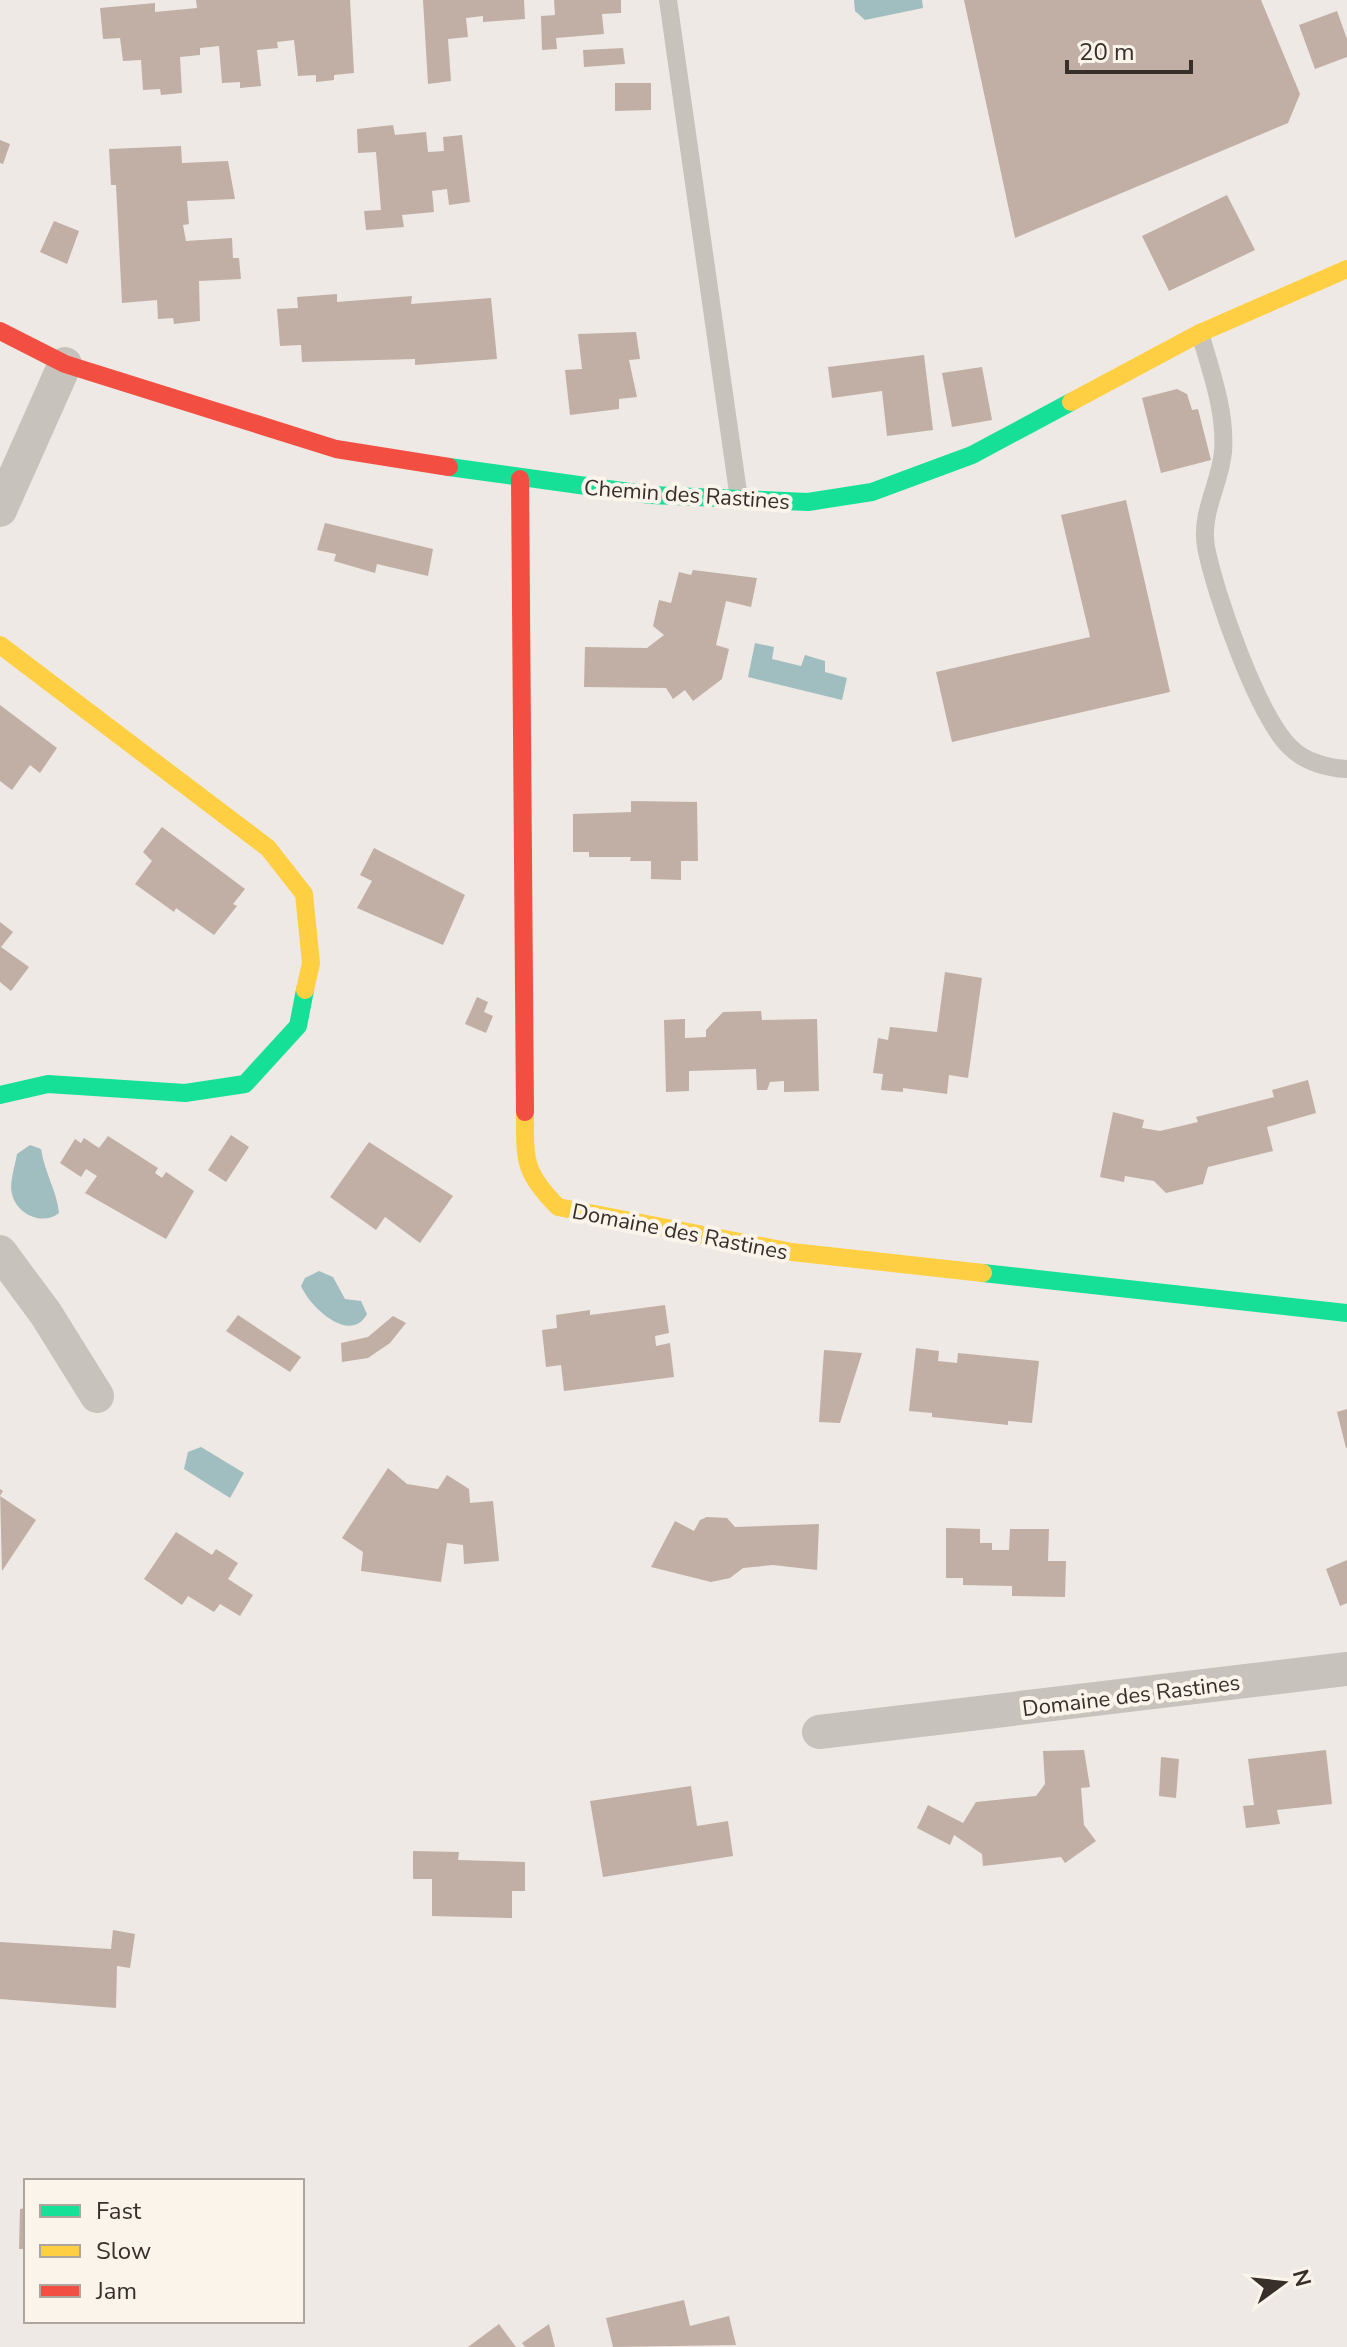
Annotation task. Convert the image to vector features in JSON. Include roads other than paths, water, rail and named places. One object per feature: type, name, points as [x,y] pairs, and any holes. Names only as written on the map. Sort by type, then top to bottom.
[{"type":"street","name":"Chemin des Rastines","points":[[0,331],[65,364],[336,449],[520,479],[651,495],[808,502],[886,487],[972,455],[1200,333],[1347,269]]},
{"type":"street","points":[[0,510],[65,364]]},
{"type":"street","name":"Domaine des Rastines","points":[[520,479],[525,1147],[533,1182],[558,1207],[792,1252],[1347,1313]]},
{"type":"street","points":[[0,645],[268,848],[304,894],[311,963],[298,1026],[245,1084],[185,1093],[48,1084],[0,1095]]},
{"type":"street","points":[[0,1252],[46,1314],[97,1396]]},
{"type":"street","name":"Domaine des Rastines","points":[[819,1732],[1347,1669]]},
{"type":"lane","points":[[668,0],[739,499]]},
{"type":"lane","points":[[1200,333],[1221,406],[1223,454],[1207,506],[1206,546],[1235,640],[1264,714],[1292,750],[1328,768],[1347,769]]},
{"type":"water","points":[[854,0],[922,0],[923,8],[865,20],[855,11]]},
{"type":"water","points":[[755,643],[774,647],[772,659],[801,666],[805,655],[825,661],[825,672],[847,678],[842,700],[748,677]]},
{"type":"water","points":[[30,1145],[41,1149],[58,1205],[59,1213],[53,1217],[38,1218],[25,1213],[12,1194],[17,1154]]},
{"type":"water","points":[[319,1271],[333,1277],[345,1299],[361,1301],[367,1314],[360,1323],[351,1326],[331,1320],[313,1304],[301,1286],[305,1278]]},
{"type":"water","points":[[201,1447],[244,1473],[230,1498],[184,1469],[188,1452]]}]
